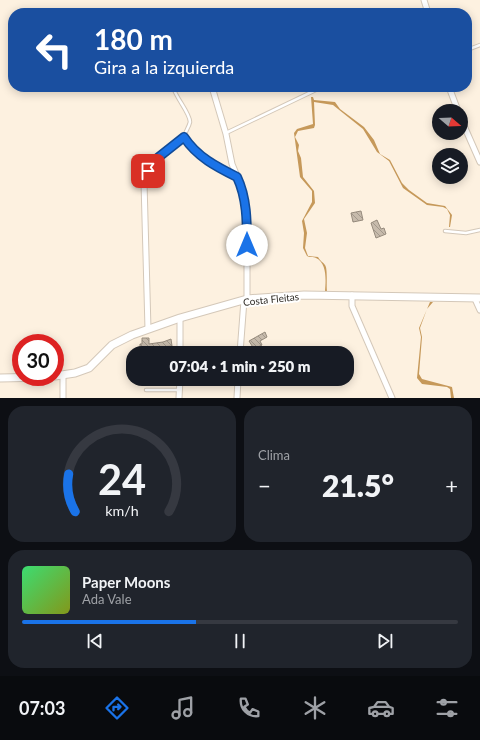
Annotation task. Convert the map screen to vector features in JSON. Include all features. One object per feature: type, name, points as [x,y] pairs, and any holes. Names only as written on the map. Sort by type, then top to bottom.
[{"type":"main road","name":"Costa Fleitas","points":[[64,375],[89,368],[112,345],[123,338],[180,318],[245,300],[304,295],[477,299]]},
{"type":"main road","points":[[0,378],[12,378]]},
{"type":"street","points":[[213,92],[226,134],[232,164],[242,188],[247,220],[245,300],[241,346]]},
{"type":"street","points":[[451,92],[455,104]]},
{"type":"street","points":[[468,135],[480,162]]},
{"type":"street","points":[[148,329],[144,182],[148,171],[155,160],[184,137]]},
{"type":"street","points":[[352,295],[352,306],[392,398]]},
{"type":"street","points":[[477,299],[480,310]]},
{"type":"street","points":[[180,318],[180,346]]},
{"type":"street","points":[[61,386],[63,398]]},
{"type":"street","points":[[179,398],[180,386]]},
{"type":"street","points":[[237,398],[238,386]]},
{"type":"lane","points":[[174,92],[190,119],[184,137],[189,144],[214,166],[237,177]]},
{"type":"lane","points":[[226,134],[312,92]]},
{"type":"lane","points":[[445,232],[466,233],[480,230]]},
{"type":"lane","points":[[146,390],[180,390]]},
{"type":"shaded area","points":[[311,97],[313,97],[314,100],[335,102],[340,109],[364,127],[374,140],[380,154],[390,160],[402,183],[409,190],[427,203],[445,206],[452,215],[450,227],[450,215],[447,209],[427,205],[403,188],[389,161],[377,152],[363,129],[333,105],[314,102],[314,128],[298,131],[295,137],[299,145],[298,151],[301,158],[303,177],[314,191],[315,203],[304,219],[307,233],[305,248],[308,256],[318,257],[320,260],[315,257],[307,256],[303,248],[304,233],[302,221],[312,202],[312,191],[300,177],[294,133],[297,129],[313,124]]},
{"type":"shaded area","points":[[320,260],[326,267],[327,291],[325,291],[326,282],[324,268]]},
{"type":"shaded area","points":[[430,302],[433,302],[427,309]]},
{"type":"shaded area","points":[[427,310],[420,328],[422,337],[419,374],[422,379],[452,387],[454,398],[451,398],[450,389],[447,387],[422,384],[417,378],[421,337],[419,328]]},
{"type":"building","points":[[361,211],[363,220],[353,222],[351,213]]},
{"type":"building","points":[[377,220],[381,229],[384,228],[386,234],[376,238],[371,223]]},
{"type":"building","points":[[265,332],[267,337],[260,341],[262,345],[260,346],[252,346],[249,341]]},
{"type":"building","points":[[142,338],[149,338],[149,344],[171,339],[172,346],[140,346],[140,344],[142,344]]},
{"type":"route","points":[[148,171],[155,160],[184,137],[189,144],[214,166],[237,177],[242,188],[247,220],[247,245]]}]
